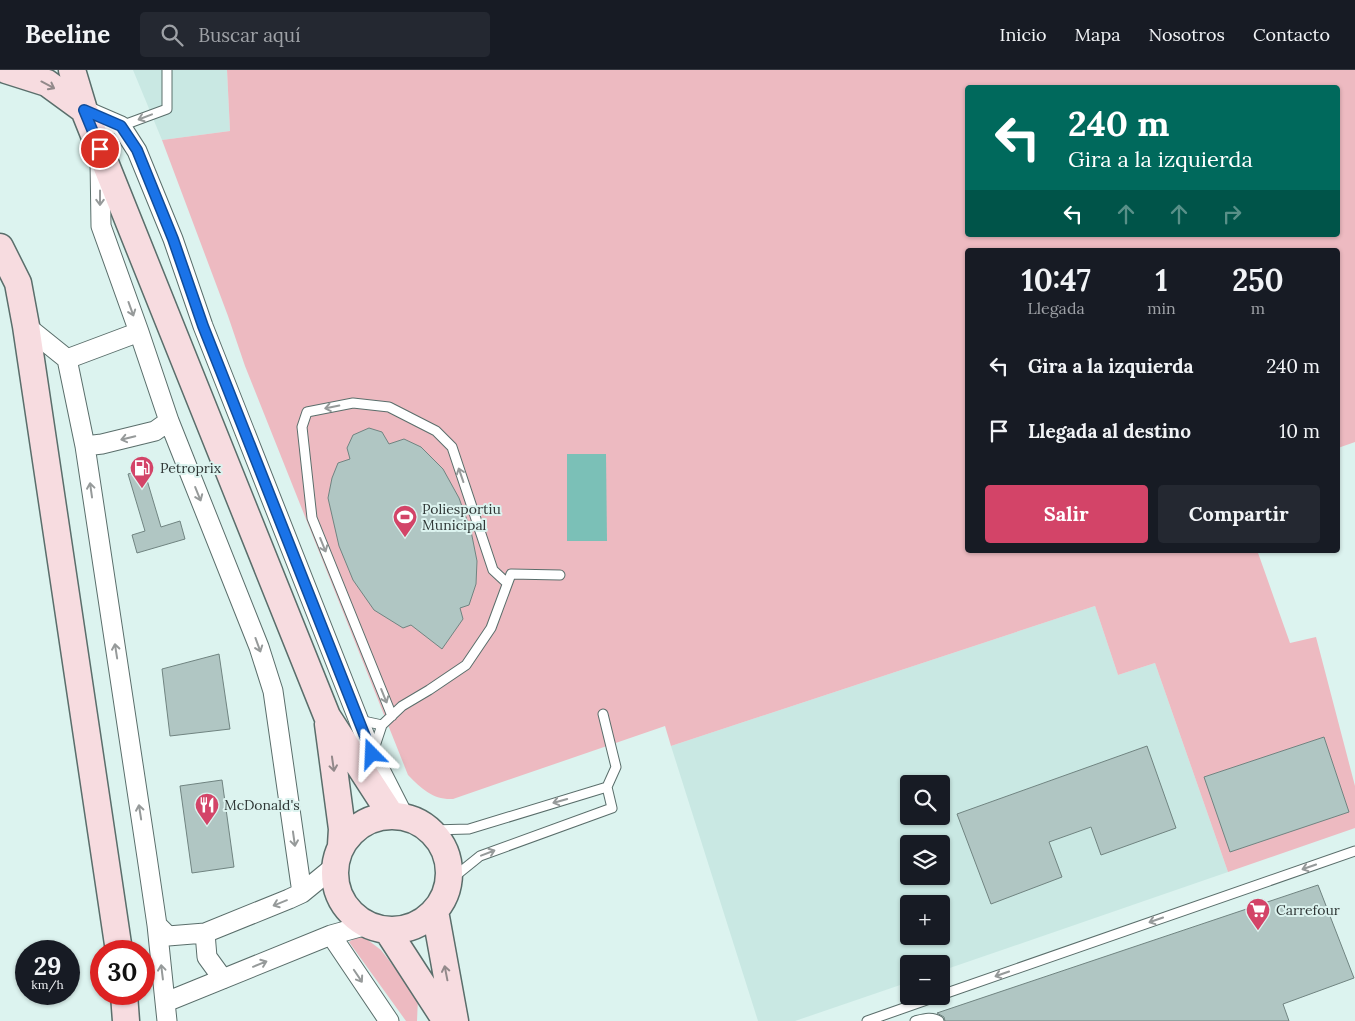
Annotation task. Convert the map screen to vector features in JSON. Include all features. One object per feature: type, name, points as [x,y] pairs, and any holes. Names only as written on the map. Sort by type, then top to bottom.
[{"type":"street","points":[[0,75],[6,70],[47,82],[84,110],[121,126],[137,150],[170,230],[203,326],[397,816]]},
{"type":"street","points":[[72,70],[84,110],[326,716],[397,816],[432,830],[446,853],[449,881],[435,911],[413,926],[377,927],[331,935],[166,1002]]},
{"type":"street","points":[[100,149],[100,226],[169,421],[259,647],[272,691],[302,893]]},
{"type":"street","points":[[0,247],[18,283],[26,326],[117,940]]},
{"type":"street","points":[[26,326],[67,359],[85,446],[157,925],[167,1021]]},
{"type":"street","points":[[67,359],[139,332]]},
{"type":"street","points":[[85,446],[102,444],[155,431],[169,421]]},
{"type":"street","points":[[326,716],[342,829],[336,885],[347,909],[377,927],[446,1021]]},
{"type":"street","points":[[157,925],[168,936],[206,933],[302,893],[338,856],[362,823],[397,816]]},
{"type":"street","points":[[435,911],[456,1021]]},
{"type":"street","points":[[206,933],[205,949],[207,956],[223,979]]},
{"type":"street","points":[[331,935],[389,1021]]},
{"type":"street","points":[[125,1005],[126,1021]]},
{"type":"lane","points":[[121,126],[167,108],[167,70]]},
{"type":"lane","points":[[392,716],[312,518],[302,427],[307,412],[353,403],[389,407],[436,431],[452,447],[493,570],[507,583]]},
{"type":"lane","points":[[372,754],[382,725],[402,706],[466,665],[491,628],[511,574],[560,575]]},
{"type":"lane","points":[[449,881],[480,856],[612,808],[607,787],[616,766],[603,714]]},
{"type":"lane","points":[[359,720],[382,725]]},
{"type":"lane","points":[[432,830],[469,829],[607,787]]},
{"type":"lane","points":[[950,993],[1355,851]]},
{"type":"lane","points":[[867,1021],[914,1005]]},
{"type":"lane","points":[[915,1021],[927,1018],[935,1018],[939,1021]]},
{"type":"shaded area","points":[[133,70],[227,70],[230,131],[162,140]]},
{"type":"shaded area","points":[[227,70],[1355,70],[1355,442],[1340,447],[1340,248],[965,248],[965,553],[1258,553],[1290,643],[1316,637],[1355,786],[1355,828],[1228,872],[1155,663],[1118,675],[1095,606],[671,746],[665,726],[453,799],[440,798],[428,793],[408,775],[245,366],[162,140],[230,131]]},
{"type":"shaded area","points":[[1095,606],[1118,675],[1155,663],[1228,872],[950,968],[950,955],[900,955],[900,985],[795,1021],[758,1021],[671,746]]},
{"type":"shaded area","points":[[364,937],[381,950],[418,998],[417,1021],[406,1021],[349,942],[355,938]]},
{"type":"water","points":[[567,454],[606,454],[607,541],[567,541]]},
{"type":"building","name":"Poliesportiu Municipal","points":[[369,428],[382,432],[389,444],[404,439],[421,447],[443,469],[459,498],[471,531],[477,561],[476,584],[469,605],[460,608],[463,619],[442,649],[411,625],[403,628],[374,610],[353,580],[339,546],[328,498],[332,478],[338,463],[350,459],[347,448],[353,435]]},
{"type":"building","points":[[144,470],[161,527],[180,521],[185,539],[137,553],[132,535],[145,531],[128,474]]},
{"type":"building","points":[[219,654],[230,729],[170,736],[162,669]]},
{"type":"building","points":[[1324,737],[1349,812],[1230,852],[1204,777]]},
{"type":"building","points":[[1147,746],[1176,828],[1101,855],[1091,827],[1049,842],[1062,877],[991,904],[957,814]]},
{"type":"building","name":"McDonald's","points":[[222,780],[234,867],[192,873],[180,786]]},
{"type":"building","name":"Carrefour","points":[[1318,885],[1354,978],[1283,1004],[1289,1021],[945,1021],[944,1017],[937,1013]]},
{"type":"place","name":"Petroprix","points":[[142,489]]},
{"type":"place","name":"Poliesportiu Municipal","points":[[405,538]]},
{"type":"place","name":"McDonald's","points":[[207,826]]},
{"type":"place","name":"Carrefour","points":[[1258,931]]},
{"type":"route","points":[[100,149],[84,110],[121,126],[137,150],[173,239],[203,326],[372,754]]}]
